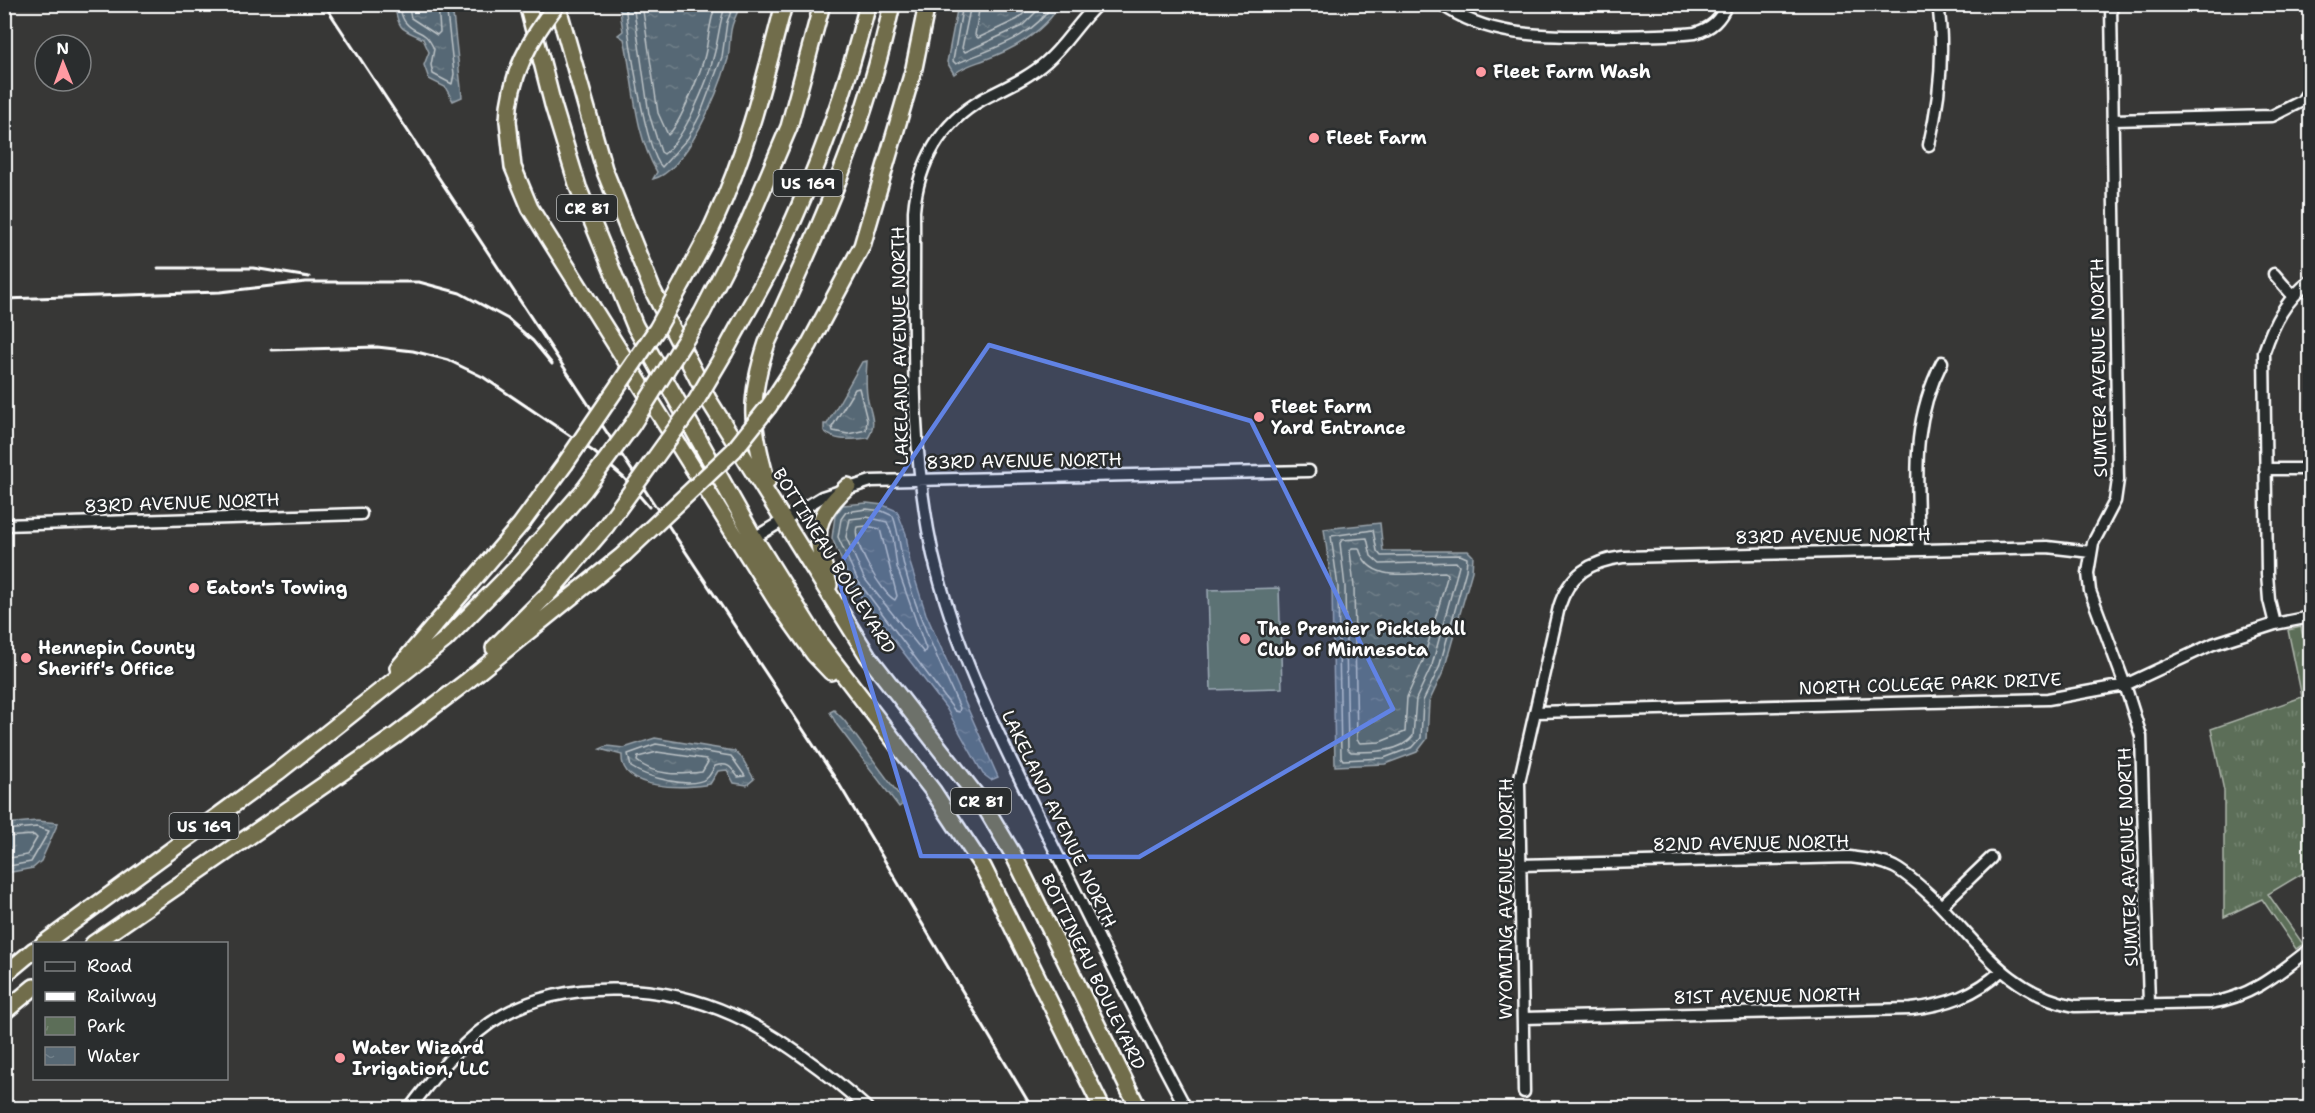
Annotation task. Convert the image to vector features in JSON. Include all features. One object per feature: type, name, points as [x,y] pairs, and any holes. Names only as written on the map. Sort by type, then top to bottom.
[{"type":"highway","name":"CR 81","points":[[527,4],[553,105],[575,177],[635,326],[754,538],[820,644],[933,791],[983,867],[1102,1108]]},
{"type":"highway","points":[[557,4],[523,55],[511,98],[508,121],[513,167],[530,208],[777,602],[814,654],[874,717]]},
{"type":"highway","name":"BOTTINEAU BOULEVARD","points":[[557,4],[604,169],[633,245],[708,399],[771,496],[782,520],[868,656],[958,769],[991,816],[1013,854],[1138,1108]]},
{"type":"highway","points":[[364,706],[453,607],[521,524],[644,349],[683,282],[715,220],[735,173],[753,122],[784,4]]},
{"type":"highway","name":"US 169","points":[[46,942],[364,706],[445,640],[546,536],[584,490],[632,425],[702,313],[748,221],[789,127],[822,4]]},
{"type":"highway","name":"US 169","points":[[96,942],[395,735],[463,676],[549,593],[606,526],[696,401],[781,248],[826,142],[856,52],[868,4]]},
{"type":"highway","points":[[771,496],[752,417],[753,394],[758,369],[767,343],[839,183],[875,76],[892,4]]},
{"type":"highway","points":[[395,735],[466,682],[623,555],[734,450],[769,406],[809,345],[862,246],[914,68],[927,4]]},
{"type":"highway","points":[[833,599],[821,553],[818,525],[830,503],[848,486]]},
{"type":"highway","points":[[4,975],[33,951]]},
{"type":"highway","points":[[4,1012],[33,988]]},
{"type":"street","name":"LAKELAND AVENUE NORTH","points":[[1098,4],[1045,63],[962,112],[934,145],[924,166],[916,188],[914,211],[916,421],[921,480],[942,590],[970,670],[1100,940],[1186,1108]]},
{"type":"street","points":[[1441,4],[1471,22],[1491,29],[1545,35],[1683,34],[1708,29],[1721,18],[1728,4]]},
{"type":"street","points":[[1929,145],[1940,87],[1942,41],[1938,4]]},
{"type":"street","name":"SUMTER AVENUE NORTH","points":[[2111,4],[2118,480],[2115,501],[2096,535],[2088,573],[2090,591],[2125,685],[2141,736],[2149,1004]]},
{"type":"street","points":[[2113,120],[2272,116],[2302,101],[2310,89]]},
{"type":"street","points":[[2274,274],[2293,296]]},
{"type":"street","points":[[2275,624],[2266,574],[2264,352],[2277,318],[2293,296],[2310,281]]},
{"type":"street","points":[[1919,550],[1917,437],[1930,386],[1942,362]]},
{"type":"street","points":[[2265,469],[2310,469]]},
{"type":"street","name":"83RD AVENUE NORTH","points":[[754,538],[822,496],[848,486],[897,479],[1309,471]]},
{"type":"street","name":"83RD AVENUE NORTH","points":[[4,525],[361,514]]},
{"type":"street","name":"83RD AVENUE NORTH","points":[[1580,572],[1600,561],[1623,557],[2047,547],[2091,552]]},
{"type":"street","name":"WYOMING AVENUE NORTH","points":[[1524,1092],[1519,783],[1563,595],[1580,572]]},
{"type":"street","name":"NORTH COLLEGE PARK DRIVE","points":[[1536,712],[2048,699],[2125,685],[2213,644],[2275,624],[2310,617]]},
{"type":"street","name":"82ND AVENUE NORTH","points":[[1520,865],[1849,857],[1870,859],[1894,867],[1941,906],[2020,986],[2056,1002],[2075,1006],[2210,1003],[2246,994],[2262,986],[2310,949]]},
{"type":"street","points":[[1941,906],[1991,858]]},
{"type":"street","name":"81ST AVENUE NORTH","points":[[1523,1018],[1932,1007],[1960,998],[1990,981],[2002,970]]},
{"type":"street","points":[[410,1108],[469,1042],[502,1016],[548,996],[603,989],[669,997],[732,1014],[787,1048],[867,1108]]},
{"type":"highlighted area","points":[[989,345],[1251,421],[1393,709],[1139,857],[921,856],[836,570]]},
{"type":"green space","name":"The Premier Pickleball Club of Minnesota","points":[[1279,588],[1282,688],[1211,690],[1208,590]]},
{"type":"green space","points":[[2301,627],[2310,668],[2310,869],[2268,894],[2303,944],[2296,949],[2262,899],[2224,917],[2224,791],[2211,729],[2302,697],[2288,630]]},
{"type":"water","points":[[958,4],[1060,5],[1037,31],[1027,38],[1007,51],[965,67],[954,74],[947,62]]},
{"type":"water","points":[[389,5],[452,5],[462,97],[453,101],[445,87],[429,79],[424,65],[429,52],[423,39],[403,29],[398,22],[395,8]]},
{"type":"water","points":[[619,5],[740,5],[730,34],[728,59],[724,73],[700,128],[678,161],[666,173],[653,179],[657,172],[644,142],[636,111],[624,39],[618,35],[623,31]]},
{"type":"water","points":[[867,361],[866,391],[872,415],[871,433],[868,438],[845,439],[829,435],[824,431],[824,424],[827,424],[862,362]]},
{"type":"water","points":[[867,503],[883,505],[897,511],[906,534],[910,563],[926,614],[998,777],[991,780],[983,774],[946,708],[852,585],[832,538],[835,516],[843,505]]},
{"type":"water","points":[[1380,523],[1383,551],[1468,551],[1473,556],[1472,571],[1444,670],[1429,702],[1427,739],[1417,752],[1385,764],[1335,766],[1332,588],[1324,529]]},
{"type":"water","points":[[834,710],[844,720],[899,795],[903,804],[899,807],[837,725],[830,712]]},
{"type":"water","points":[[655,738],[734,751],[742,758],[754,779],[747,785],[734,783],[727,770],[718,771],[710,784],[686,787],[656,785],[632,775],[624,767],[622,755],[600,749],[607,746],[624,748]]},
{"type":"water","points":[[37,821],[58,823],[41,861],[33,868],[7,873],[5,869],[5,824]]},
{"type":"water","points":[[2140,1100],[2186,1108],[2105,1108]]},
{"type":"railway","points":[[324,4],[839,784],[1032,1108]]},
{"type":"railway","points":[[158,268],[253,268],[309,277]]},
{"type":"railway","points":[[4,299],[220,292],[306,282],[419,282],[460,293],[508,319],[533,341],[552,364]]},
{"type":"railway","points":[[271,350],[377,347],[413,351],[448,360],[483,377],[594,452],[624,478],[649,507]]},
{"type":"place","name":"Fleet Farm Wash","points":[[1481,72]]},
{"type":"place","name":"Fleet Farm","points":[[1314,138]]},
{"type":"place","name":"Fleet Farm Yard Entrance","points":[[1259,417]]},
{"type":"place","name":"Eaton's Towing","points":[[194,588]]},
{"type":"place","name":"The Premier Pickleball Club of Minnesota","points":[[1245,639]]},
{"type":"place","name":"Hennepin County Sheriff's Office","points":[[26,658]]},
{"type":"place","name":"Water Wizard Irrigation, LLC","points":[[340,1058]]}]
